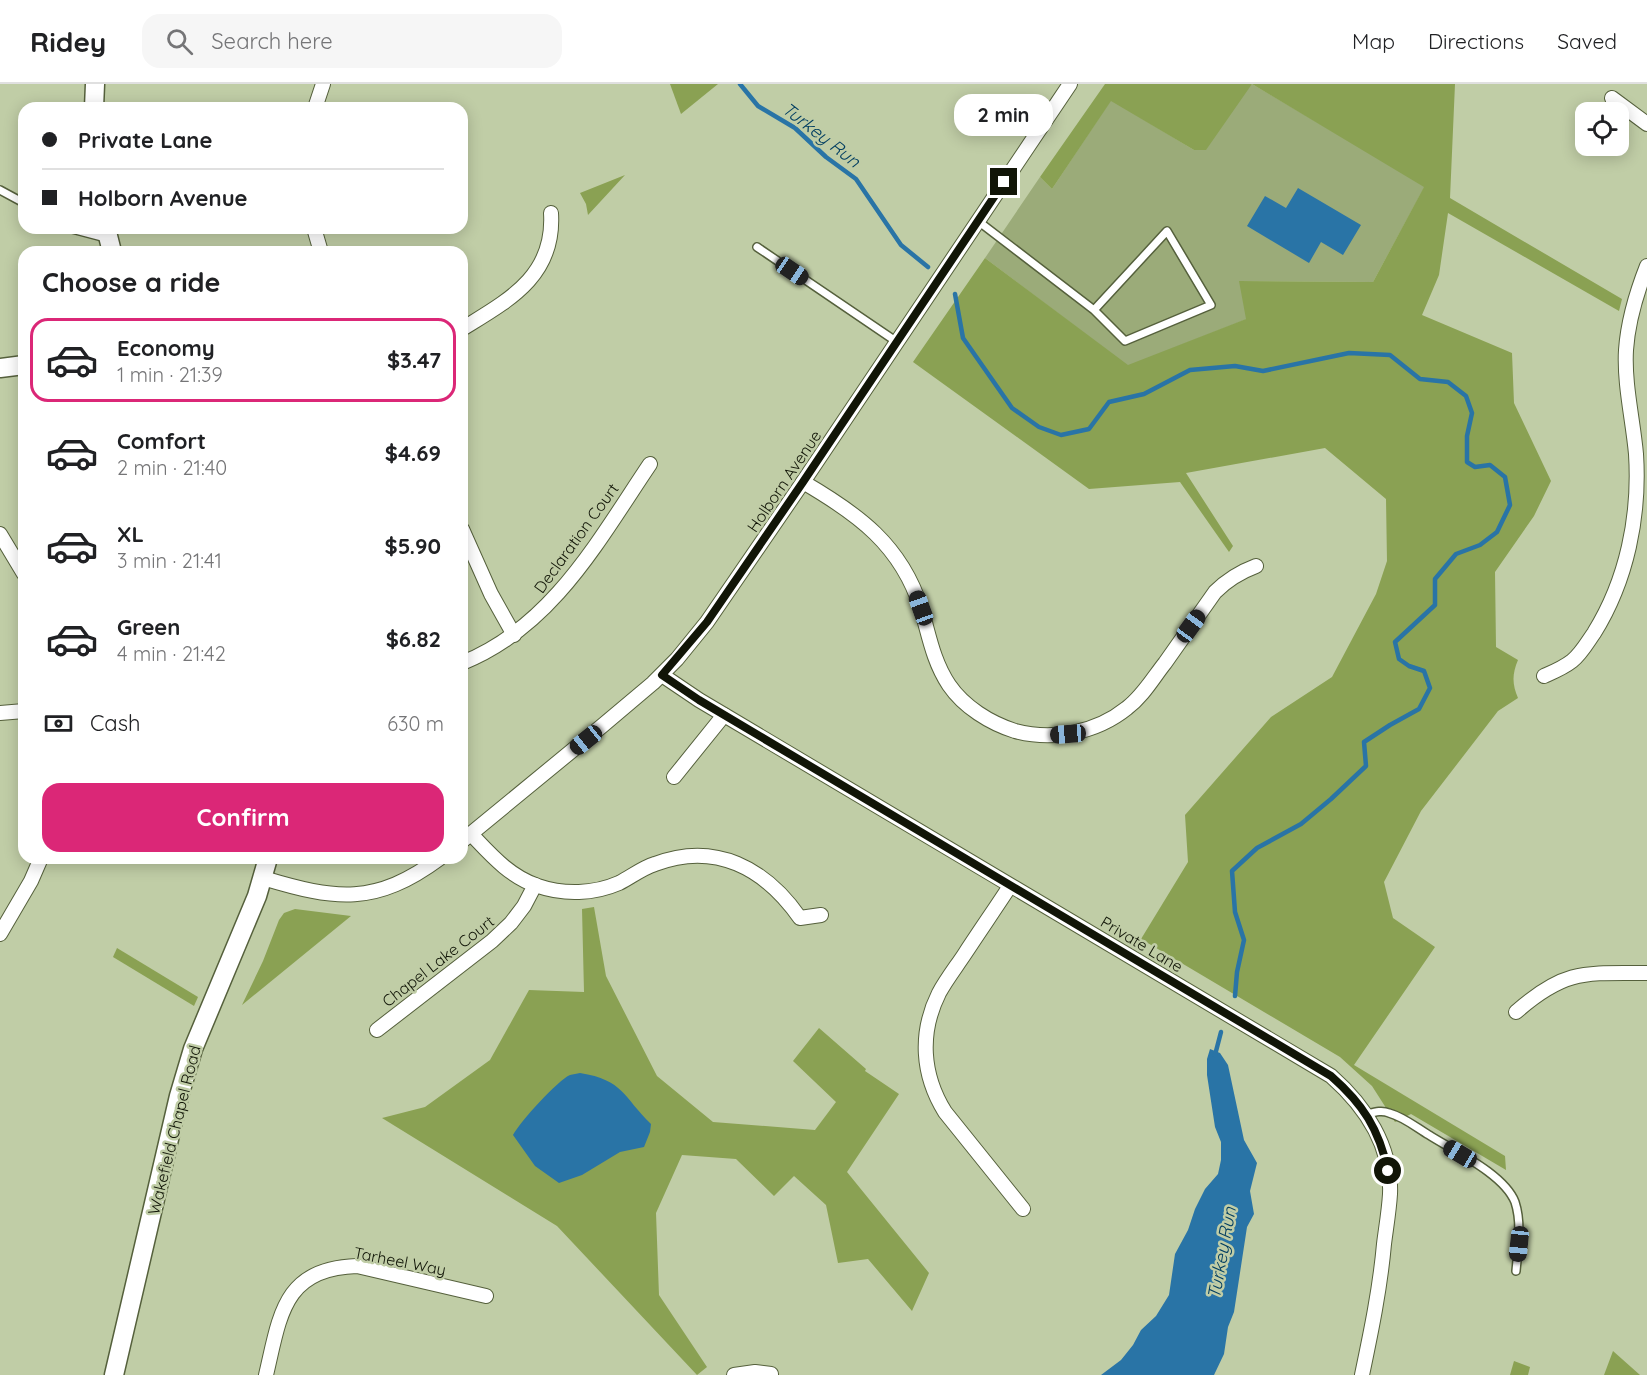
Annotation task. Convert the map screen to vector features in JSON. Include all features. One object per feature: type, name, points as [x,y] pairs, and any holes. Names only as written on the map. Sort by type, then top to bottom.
[{"type":"main road","points":[[94,102],[95,84]]},
{"type":"main road","points":[[0,368],[18,365]]},
{"type":"main road","name":"Wakefield Chapel Road","points":[[114,1375],[177,1107],[193,1049],[234,952],[266,864]]},
{"type":"street","points":[[317,102],[323,84]]},
{"type":"street","name":"Holborn Avenue","points":[[468,835],[662,675],[707,622],[1070,84]]},
{"type":"street","points":[[1612,98],[1647,124]]},
{"type":"street","points":[[468,325],[522,290],[535,274],[545,258],[550,240],[551,213]]},
{"type":"street","points":[[1544,676],[1572,661],[1584,649],[1602,620],[1627,557],[1634,522],[1637,487],[1626,352],[1630,319],[1647,266]]},
{"type":"street","name":"Declaration Court","points":[[468,661],[514,635],[557,596],[650,464]]},
{"type":"street","points":[[803,482],[854,513],[874,530],[893,553],[917,597],[934,656],[951,687],[965,703],[982,717],[1024,733],[1047,736],[1089,729],[1127,708],[1143,693],[1215,592],[1239,573],[1256,566]]},
{"type":"street","points":[[0,534],[18,564]]},
{"type":"street","points":[[468,542],[491,594],[514,635]]},
{"type":"street","name":"Private Lane","points":[[662,675],[724,715],[1331,1076],[1349,1092],[1367,1114],[1384,1150],[1390,1192],[1376,1307],[1362,1375]]},
{"type":"street","points":[[0,713],[18,712]]},
{"type":"street","points":[[674,777],[724,715]]},
{"type":"street","points":[[468,839],[519,878],[535,885],[562,891],[600,890],[653,864],[673,858],[694,855],[714,857],[752,870],[770,883],[788,901],[800,918],[820,915]]},
{"type":"street","points":[[0,934],[38,864]]},
{"type":"street","points":[[263,878],[306,891],[329,895],[352,895],[374,892],[399,884],[432,864]]},
{"type":"street","name":"Chapel Lake Court","points":[[377,1030],[512,923],[535,885]]},
{"type":"street","points":[[1010,886],[939,992],[931,1011],[926,1033],[925,1054],[928,1074],[935,1095],[945,1112],[1023,1209]]},
{"type":"street","points":[[1516,1012],[1535,995],[1571,976],[1592,973],[1647,973]]},
{"type":"street","name":"Tarheel Way","points":[[266,1375],[286,1303],[295,1290],[308,1279],[324,1271],[357,1266],[486,1296]]},
{"type":"street","points":[[734,1375],[755,1372],[771,1374]]},
{"type":"lane","points":[[0,190],[18,200]]},
{"type":"lane","points":[[978,221],[1094,310],[1125,341],[1211,305],[1167,231],[1094,310]]},
{"type":"lane","points":[[88,234],[109,240]]},
{"type":"lane","points":[[757,247],[897,342]]},
{"type":"lane","points":[[1367,1114],[1379,1111],[1388,1112],[1402,1118],[1479,1166],[1501,1183],[1515,1203],[1519,1244],[1516,1271]]},
{"type":"green space","points":[[670,84],[718,84],[681,114]]},
{"type":"green space","points":[[1105,84],[1252,84],[1206,150],[1194,150],[1111,101],[1052,189],[1040,177]]},
{"type":"green space","points":[[1252,84],[1425,186],[1373,282],[1240,281],[1247,319],[1128,366],[985,258],[1040,177],[1052,189],[1111,100],[1194,150]]},
{"type":"green space","points":[[1252,84],[1455,84],[1450,198],[1622,299],[1619,311],[1448,213],[1439,275],[1422,315],[1512,353],[1514,403],[1551,481],[1534,516],[1495,572],[1496,647],[1518,660],[1514,679],[1518,698],[1498,711],[1421,811],[1384,882],[1393,918],[1435,947],[1354,1065],[1505,1156],[1506,1170],[1411,1114],[1395,1122],[1372,1086],[1340,1057],[1141,939],[1188,862],[1185,815],[1271,717],[1332,677],[1376,594],[1387,561],[1386,499],[1325,448],[1186,473],[1233,546],[1229,552],[1180,482],[1089,489],[913,362],[985,258],[1128,365],[1246,319],[1239,281],[1373,282],[1424,187]]},
{"type":"green space","points":[[625,175],[588,215],[586,204],[580,193]]},
{"type":"green space","points":[[594,907],[606,976],[657,1076],[713,1122],[815,1130],[836,1102],[793,1061],[819,1028],[866,1069],[865,1071],[899,1094],[847,1172],[929,1273],[912,1311],[868,1259],[838,1263],[826,1205],[794,1176],[774,1196],[736,1159],[682,1155],[656,1213],[659,1295],[707,1367],[697,1375],[557,1226],[382,1118],[425,1107],[490,1060],[529,990],[584,992],[582,909]]},
{"type":"green space","points":[[295,909],[351,916],[242,1005],[279,920],[284,913]]},
{"type":"green space","points":[[117,948],[198,997],[194,1006],[113,957]]},
{"type":"green space","points":[[1613,1351],[1640,1375],[1604,1375]]},
{"type":"green space","points":[[1514,1361],[1530,1367],[1528,1375],[1510,1375]]},
{"type":"water","points":[[1298,188],[1361,225],[1343,255],[1321,242],[1309,263],[1247,226],[1265,196],[1286,208]]},
{"type":"water","points":[[1210,1049],[1220,1053],[1228,1065],[1244,1140],[1257,1163],[1250,1191],[1254,1214],[1247,1227],[1234,1312],[1228,1327],[1224,1354],[1214,1375],[1101,1375],[1121,1360],[1141,1330],[1156,1316],[1169,1295],[1175,1254],[1205,1189],[1218,1174],[1221,1142],[1215,1127],[1207,1075],[1207,1059]]},
{"type":"water","points":[[580,1073],[606,1080],[622,1091],[651,1124],[650,1132],[644,1147],[620,1152],[582,1175],[559,1183],[535,1166],[513,1135],[531,1112],[564,1078]]},
{"type":"waterway","name":"Turkey Run","points":[[740,84],[758,106],[795,128],[826,157],[856,179],[901,245],[928,267]]},
{"type":"waterway","name":"Turkey Run","points":[[955,294],[963,338],[1012,408],[1039,427],[1061,435],[1089,429],[1109,402],[1144,394],[1190,370],[1235,366],[1263,371],[1349,353],[1390,355],[1420,379],[1448,382],[1466,396],[1472,413],[1467,436],[1467,462],[1475,467],[1490,465],[1505,477],[1510,505],[1497,532],[1480,545],[1456,554],[1435,579],[1435,605],[1395,642],[1399,659],[1409,666],[1424,671],[1430,688],[1419,709],[1364,742],[1366,766],[1301,824],[1257,848],[1232,871],[1235,912],[1244,940],[1237,972],[1235,996]]},
{"type":"waterway","name":"Turkey Run","points":[[1215,1055],[1221,1032]]},
{"type":"route","points":[[1004,182],[707,622],[662,675],[699,700],[1331,1076],[1349,1092],[1367,1114],[1384,1150],[1388,1171]]}]
